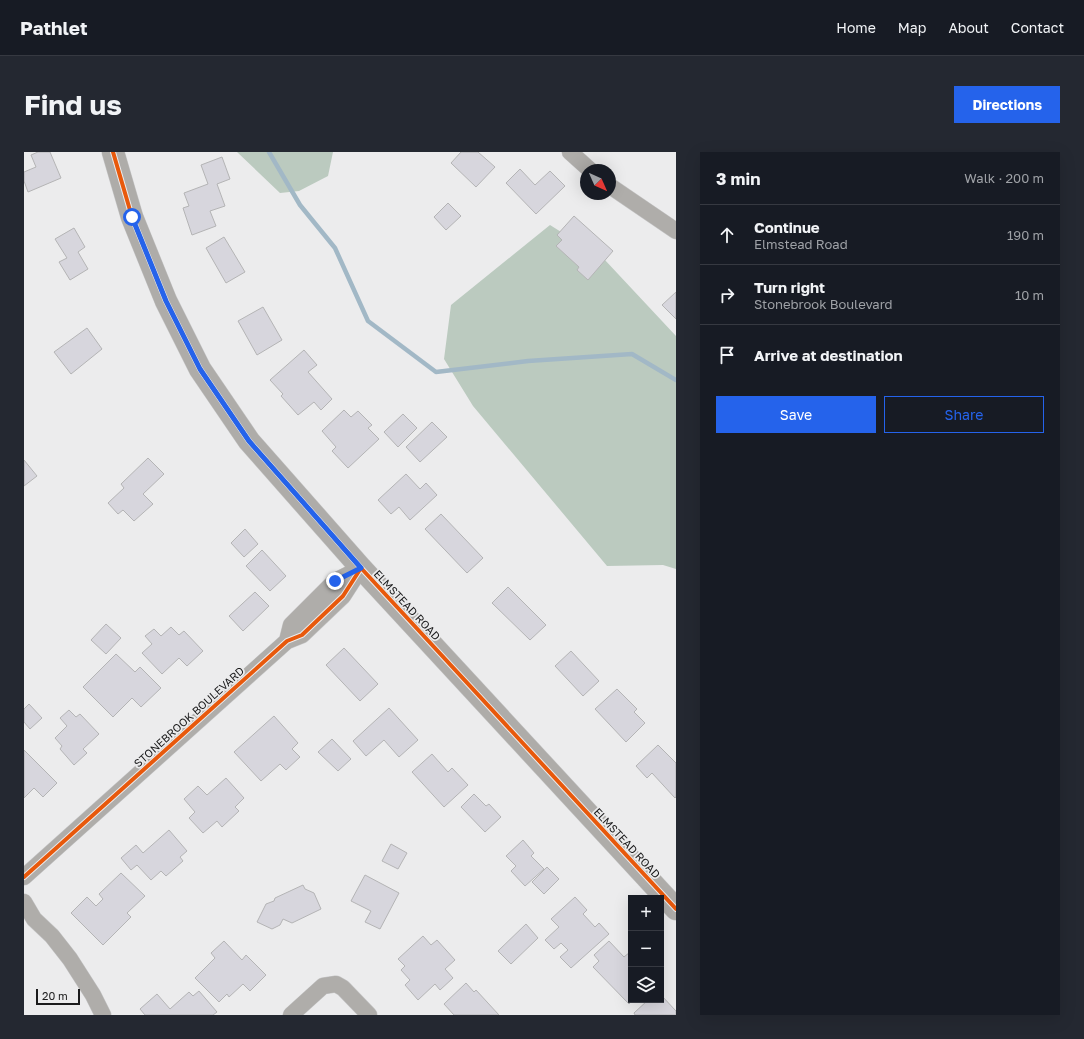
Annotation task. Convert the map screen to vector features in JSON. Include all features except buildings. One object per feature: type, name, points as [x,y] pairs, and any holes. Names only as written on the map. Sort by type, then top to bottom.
[{"type":"street","name":"ELMSTEAD ROAD","points":[[113,152],[132,217],[166,301],[200,369],[249,441],[361,568],[676,909]]},
{"type":"street","points":[[570,152],[583,164]]},
{"type":"street","points":[[616,190],[676,231]]},
{"type":"street","name":"STONEBROOK BOULEVARD","points":[[24,877],[287,641],[302,635],[343,596],[361,568]]},
{"type":"street","points":[[24,902],[34,919],[52,936],[70,959],[93,995],[103,1015]]},
{"type":"street","points":[[291,1015],[324,986],[336,984],[343,988],[369,1015]]},
{"type":"green space","points":[[237,152],[333,152],[328,176],[299,191],[280,193]]},
{"type":"green space","points":[[550,225],[604,259],[676,336],[676,569],[663,565],[607,566],[473,406],[444,359],[451,305]]},
{"type":"waterway","points":[[269,152],[300,205],[335,248],[368,321],[436,372],[528,361],[632,354],[676,380]]},
{"type":"cycle path","points":[[113,152],[132,217],[166,301],[200,369],[249,441],[361,568],[676,909]]},
{"type":"cycle path","points":[[24,877],[287,641],[302,635],[343,596],[361,568]]},
{"type":"route","points":[[132,217],[166,301],[200,369],[249,441],[361,568],[335,581]]}]
